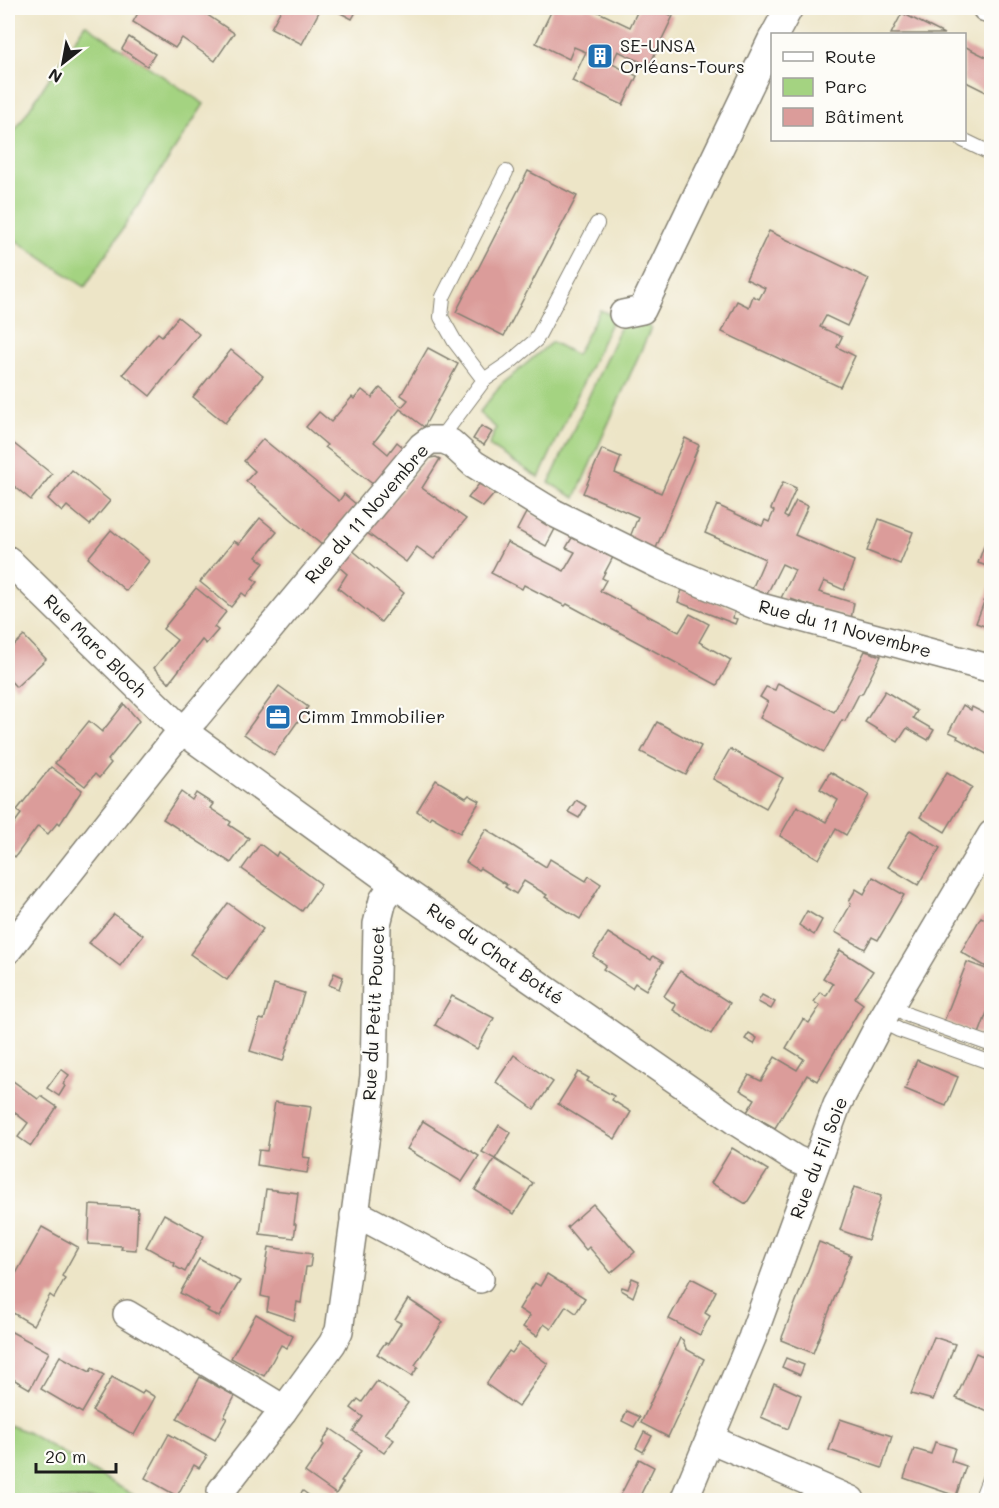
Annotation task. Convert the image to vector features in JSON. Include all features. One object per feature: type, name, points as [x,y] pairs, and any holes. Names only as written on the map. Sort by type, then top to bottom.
[{"type":"street","points":[[776,33],[789,8]]},
{"type":"street","points":[[986,8],[992,10]]},
{"type":"street","points":[[623,314],[642,310],[771,42]]},
{"type":"street","name":"Rue du 11 Novembre","points":[[8,950],[183,731],[422,446],[430,440],[440,439],[451,443],[480,468],[555,513],[663,567],[757,606],[992,669]]},
{"type":"street","name":"Rue Marc Bloch","points":[[8,560],[183,731]]},
{"type":"street","name":"Rue du Chat Botté","points":[[183,731],[394,884],[735,1121],[795,1160],[814,1167]]},
{"type":"street","name":"Rue du Fil Soie","points":[[684,1500],[786,1250],[837,1105],[886,1013],[992,834]]},
{"type":"street","name":"Rue du Petit Poucet","points":[[221,1491],[283,1411],[332,1344],[339,1330],[374,1076],[377,924],[383,900],[394,884]]},
{"type":"street","points":[[354,1216],[365,1218],[480,1279]]},
{"type":"street","points":[[127,1314],[274,1403],[283,1411]]},
{"type":"street","points":[[710,1439],[851,1500]]},
{"type":"lane","points":[[965,141],[992,154]]},
{"type":"lane","points":[[484,380],[455,342],[441,317],[443,297],[506,172]]},
{"type":"lane","points":[[440,439],[484,380],[509,363],[536,339],[597,224]]},
{"type":"lane","points":[[886,1013],[908,1015],[992,1045]]},
{"type":"lane","points":[[886,1013],[899,1030],[992,1063]]},
{"type":"lane","points":[[981,1500],[992,1471]]},
{"type":"green space","points":[[85,24],[204,104],[85,287],[8,235],[8,141]]},
{"type":"green space","points":[[600,310],[614,316],[539,478],[489,446],[496,428],[479,413],[501,385],[552,342],[576,355]]},
{"type":"green space","points":[[627,313],[651,328],[575,498],[549,483]]},
{"type":"green space","points":[[8,1425],[27,1432],[142,1500],[8,1500]]},
{"type":"building","points":[[141,8],[159,8],[165,12],[168,8],[197,8],[234,33],[215,61],[182,38],[175,48],[133,22]]},
{"type":"building","points":[[282,8],[321,8],[302,44],[271,28]]},
{"type":"building","points":[[331,8],[358,8],[352,19]]},
{"type":"building","name":"SE-UNSA Orléans-Tours","points":[[553,8],[590,8],[630,27],[639,8],[655,8],[673,16],[649,66],[618,51],[612,64],[637,76],[623,105],[572,81],[586,52],[574,47],[569,59],[536,43]]},
{"type":"building","points":[[902,13],[942,33],[892,33]]},
{"type":"building","points":[[129,37],[155,54],[147,66],[122,49]]},
{"type":"building","points":[[966,47],[992,60],[992,95],[966,82]]},
{"type":"building","points":[[528,171],[577,196],[504,336],[456,312]]},
{"type":"building","points":[[769,231],[869,279],[847,326],[826,316],[820,327],[842,337],[837,347],[855,356],[840,387],[722,332],[737,301],[749,307],[753,296],[759,299],[765,288],[746,279]]},
{"type":"building","points":[[178,317],[199,334],[150,396],[123,374],[158,333],[162,336]]},
{"type":"building","points":[[428,348],[458,364],[424,427],[400,409],[374,442],[388,454],[397,442],[405,449],[374,485],[325,447],[327,445],[306,427],[319,412],[331,422],[352,397],[354,399],[362,390],[372,398],[380,388],[402,407],[408,400],[401,395]]},
{"type":"building","points":[[231,350],[263,376],[225,423],[193,397]]},
{"type":"building","points":[[481,426],[492,432],[484,445],[473,439]]},
{"type":"building","points":[[685,438],[699,445],[654,553],[628,542],[638,517],[583,493],[602,449],[621,457],[615,473],[661,493]]},
{"type":"building","points":[[8,439],[52,474],[31,500],[8,481]]},
{"type":"building","points":[[263,439],[339,501],[344,494],[357,505],[323,546],[246,481],[255,471],[244,461]]},
{"type":"building","points":[[436,457],[440,459],[422,488],[466,519],[434,559],[417,547],[406,562],[366,532],[392,500],[394,501],[422,464]]},
{"type":"building","points":[[72,470],[110,501],[90,525],[67,506],[62,512],[48,499]]},
{"type":"building","points":[[783,482],[796,488],[784,516],[787,518],[796,501],[808,506],[795,535],[854,561],[844,590],[824,581],[819,592],[854,603],[851,619],[791,599],[789,601],[781,598],[795,570],[782,564],[767,594],[752,589],[765,559],[705,533],[717,505],[762,526],[765,520],[769,522],[774,511],[771,509]]},
{"type":"building","points":[[479,484],[495,493],[483,507],[468,498]]},
{"type":"building","points":[[527,511],[556,527],[546,546],[517,530]]},
{"type":"building","points":[[260,518],[277,532],[256,557],[264,563],[252,578],[258,582],[246,596],[242,593],[231,607],[200,582],[234,541],[239,544]]},
{"type":"building","points":[[879,519],[913,532],[900,564],[867,551]]},
{"type":"building","points":[[111,530],[149,561],[126,591],[88,558]]},
{"type":"building","points":[[573,536],[613,557],[602,578],[606,580],[600,591],[679,632],[690,614],[709,624],[699,642],[731,660],[717,685],[567,604],[565,606],[524,585],[522,589],[491,573],[507,542],[564,571],[575,552],[566,548]]},
{"type":"building","points":[[984,546],[992,549],[992,568],[978,563]]},
{"type":"building","points":[[351,549],[404,593],[381,622],[338,588],[347,574],[338,566]]},
{"type":"building","points":[[992,581],[992,629],[976,623]]},
{"type":"building","points":[[196,588],[226,612],[214,627],[218,630],[206,644],[202,640],[169,683],[154,668],[177,640],[163,629]]},
{"type":"building","points":[[682,590],[735,609],[733,618],[737,619],[735,624],[678,602]]},
{"type":"building","points":[[24,636],[46,659],[16,687],[8,678],[8,651]]},
{"type":"building","points":[[865,651],[881,656],[862,694],[859,694],[845,721],[842,720],[824,752],[760,718],[768,702],[760,697],[766,687],[775,690],[778,683],[834,712]]},
{"type":"building","points":[[279,686],[308,707],[274,755],[244,734]]},
{"type":"building","points":[[885,691],[917,711],[913,718],[934,730],[928,740],[907,728],[898,742],[865,722]]},
{"type":"building","points":[[124,704],[139,721],[108,760],[111,763],[99,778],[95,774],[85,786],[55,763],[89,721],[102,732]]},
{"type":"building","points":[[963,705],[992,717],[992,757],[949,732]]},
{"type":"building","points":[[657,722],[701,746],[686,775],[641,752]]},
{"type":"building","points":[[730,749],[783,778],[766,808],[713,779]]},
{"type":"building","points":[[51,767],[82,790],[60,824],[58,822],[48,834],[38,826],[15,857],[8,851],[8,832],[21,814],[17,810]]},
{"type":"building","points":[[830,772],[869,795],[846,835],[836,829],[819,859],[780,836],[797,806],[826,822],[838,800],[820,789]]},
{"type":"building","points":[[947,772],[972,787],[945,832],[920,817]]},
{"type":"building","points":[[436,780],[466,798],[469,795],[480,801],[460,833],[431,816],[429,819],[417,811]]},
{"type":"building","points":[[181,792],[192,800],[196,793],[213,804],[210,808],[231,822],[229,825],[249,838],[231,863],[163,819]]},
{"type":"building","points":[[576,800],[586,806],[579,818],[568,812]]},
{"type":"building","points":[[486,829],[546,867],[550,859],[586,881],[589,876],[601,884],[580,919],[524,881],[516,894],[505,887],[507,885],[466,862]]},
{"type":"building","points":[[910,830],[940,848],[918,885],[888,867]]},
{"type":"building","points":[[260,844],[276,856],[278,852],[321,884],[302,911],[242,869]]},
{"type":"building","points":[[873,877],[904,895],[878,940],[872,937],[865,949],[835,932],[851,904],[849,901],[856,889],[864,894]]},
{"type":"building","points":[[228,903],[263,929],[227,980],[190,954]]},
{"type":"building","points":[[807,911],[822,920],[814,935],[799,925]]},
{"type":"building","points":[[114,914],[143,935],[120,966],[89,943]]},
{"type":"building","points":[[981,917],[992,923],[992,962],[988,968],[961,952]]},
{"type":"building","points":[[608,933],[651,960],[653,956],[663,962],[646,990],[635,983],[632,988],[603,969],[606,965],[593,956]]},
{"type":"building","points":[[840,950],[873,971],[855,998],[863,1004],[817,1081],[807,1075],[775,1128],[747,1112],[755,1099],[740,1090],[749,1075],[761,1081],[775,1057],[797,1070],[804,1059],[786,1048],[803,1019],[809,1023],[820,1006],[814,1002],[820,992],[826,996],[833,984],[823,978]]},
{"type":"building","points":[[967,962],[992,971],[992,999],[979,1034],[944,1021]]},
{"type":"building","points":[[680,971],[730,1003],[711,1034],[673,1010],[676,1005],[664,996]]},
{"type":"building","points":[[334,973],[343,977],[339,989],[329,985]]},
{"type":"building","points":[[274,984],[304,993],[283,1061],[250,1051],[260,1019],[264,1020]]},
{"type":"building","points":[[762,995],[775,1002],[771,1009],[758,1002]]},
{"type":"building","points":[[452,996],[494,1018],[477,1049],[435,1025]]},
{"type":"building","points":[[749,1033],[757,1038],[754,1044],[745,1039]]},
{"type":"building","points":[[514,1055],[553,1082],[534,1109],[496,1082]]},
{"type":"building","points":[[917,1060],[958,1077],[946,1106],[905,1089]]},
{"type":"building","points":[[61,1069],[69,1075],[59,1096],[47,1088]]},
{"type":"building","points":[[8,1071],[12,1074],[9,1078],[38,1099],[41,1096],[57,1107],[31,1146],[18,1137],[28,1123],[10,1109],[8,1113]]},
{"type":"building","points":[[578,1072],[589,1078],[587,1081],[614,1096],[612,1100],[631,1112],[615,1139],[558,1104]]},
{"type":"building","points":[[275,1102],[311,1107],[303,1157],[310,1158],[307,1173],[257,1165],[259,1150],[267,1151]]},
{"type":"building","points":[[423,1121],[479,1156],[462,1182],[407,1149]]},
{"type":"building","points":[[499,1125],[511,1133],[495,1159],[482,1152]]},
{"type":"building","points":[[732,1148],[768,1170],[746,1204],[711,1183]]},
{"type":"building","points":[[495,1159],[533,1183],[514,1214],[475,1190]]},
{"type":"building","points":[[854,1187],[881,1196],[868,1240],[840,1230]]},
{"type":"building","points":[[266,1189],[298,1193],[294,1238],[260,1234]]},
{"type":"building","points":[[593,1204],[635,1252],[611,1273],[589,1247],[586,1250],[567,1227]]},
{"type":"building","points":[[90,1205],[138,1208],[136,1250],[121,1249],[122,1246],[88,1244]]},
{"type":"building","points":[[164,1214],[204,1236],[185,1272],[174,1266],[175,1263],[146,1247]]},
{"type":"building","points":[[42,1227],[78,1247],[62,1276],[65,1278],[54,1298],[50,1295],[33,1325],[8,1310],[8,1288]]},
{"type":"building","points":[[819,1242],[851,1255],[813,1353],[781,1340]]},
{"type":"building","points":[[269,1247],[312,1254],[310,1267],[306,1267],[301,1303],[297,1302],[294,1320],[267,1311],[269,1298],[261,1296]]},
{"type":"building","points":[[199,1259],[240,1281],[219,1317],[180,1293]]},
{"type":"building","points":[[547,1274],[585,1298],[576,1313],[566,1306],[551,1329],[544,1324],[537,1336],[523,1327],[530,1316],[519,1309],[535,1283],[540,1286]]},
{"type":"building","points":[[632,1278],[639,1281],[633,1297],[621,1290],[622,1287],[628,1289]]},
{"type":"building","points":[[691,1278],[716,1291],[705,1313],[710,1316],[700,1335],[669,1319]]},
{"type":"building","points":[[408,1299],[443,1322],[415,1365],[418,1367],[412,1376],[377,1354],[385,1343],[388,1344],[401,1323],[395,1320]]},
{"type":"building","points":[[256,1314],[293,1336],[287,1348],[281,1345],[264,1376],[231,1358]]},
{"type":"building","points":[[8,1330],[49,1352],[30,1389],[8,1376]]},
{"type":"building","points":[[934,1337],[955,1344],[933,1400],[911,1394]]},
{"type":"building","points":[[680,1338],[686,1349],[704,1359],[668,1437],[641,1423]]},
{"type":"building","points":[[519,1343],[548,1364],[518,1407],[486,1384],[509,1351],[512,1353]]},
{"type":"building","points":[[976,1353],[992,1360],[992,1405],[988,1412],[956,1398]]},
{"type":"building","points":[[60,1356],[90,1372],[92,1368],[104,1375],[82,1413],[41,1389]]},
{"type":"building","points":[[786,1358],[804,1365],[800,1375],[782,1367]]},
{"type":"building","points":[[112,1377],[142,1394],[144,1390],[155,1397],[134,1435],[92,1411]]},
{"type":"building","points":[[200,1377],[235,1396],[224,1417],[227,1418],[215,1440],[177,1419]]},
{"type":"building","points":[[377,1381],[408,1403],[385,1434],[394,1440],[384,1453],[353,1431],[363,1417],[351,1408],[358,1399],[362,1402]]},
{"type":"building","points":[[774,1383],[801,1395],[788,1429],[761,1417]]},
{"type":"building","points":[[627,1411],[640,1417],[634,1427],[622,1421]]},
{"type":"building","points":[[840,1419],[892,1436],[882,1468],[829,1450]]},
{"type":"building","points":[[331,1429],[362,1450],[341,1482],[343,1483],[336,1494],[305,1472],[324,1445],[322,1443]]},
{"type":"building","points":[[644,1432],[652,1436],[643,1452],[636,1448]]},
{"type":"building","points":[[169,1434],[207,1456],[199,1468],[194,1465],[177,1496],[145,1478]]},
{"type":"building","points":[[935,1442],[955,1448],[951,1461],[966,1466],[956,1496],[904,1478],[914,1449],[931,1454]]},
{"type":"building","points":[[639,1459],[654,1467],[640,1496],[648,1500],[618,1500]]},
{"type":"building","points":[[303,1491],[315,1500],[296,1500]]},
{"type":"place","name":"SE-UNSA Orléans-Tours","points":[[600,56]]},
{"type":"place","name":"Cimm Immobilier","points":[[278,717]]}]
